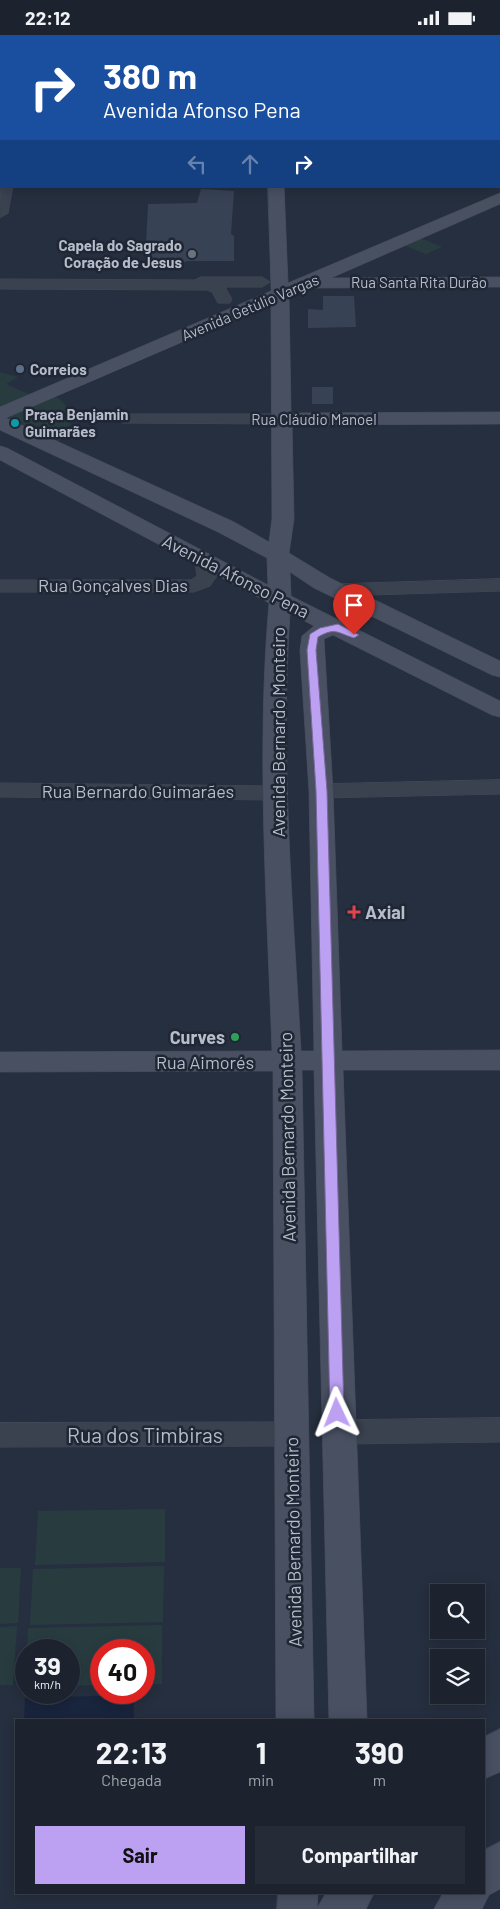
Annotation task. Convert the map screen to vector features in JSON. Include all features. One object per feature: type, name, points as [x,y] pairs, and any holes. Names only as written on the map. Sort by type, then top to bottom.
[{"type":"street","points":[[0,213],[5,187]]},
{"type":"street","name":"Avenida Bernardo Monteiro","points":[[276,187],[280,294],[283,519],[278,555],[280,600],[276,650],[276,793],[287,1061],[295,1719]]},
{"type":"street","points":[[433,209],[484,187]]},
{"type":"street","name":"Avenida Getúlio Vargas","points":[[0,414],[500,198]]},
{"type":"street","name":"Avenida Getúlio Vargas","points":[[57,370],[312,261]]},
{"type":"street","name":"Rua Santa Rita Durão","points":[[279,275],[304,283],[500,282]]},
{"type":"street","points":[[0,284],[262,283]]},
{"type":"street","points":[[182,284],[210,285],[218,289],[224,299]]},
{"type":"street","name":"Rua Cláudio Manoel","points":[[128,419],[500,418]]},
{"type":"street","name":"Avenida Afonso Pena","points":[[0,423],[226,527],[337,590],[500,670]]},
{"type":"street","name":"Avenida Afonso Pena","points":[[0,452],[205,562],[338,627],[500,710]]},
{"type":"street","points":[[226,527],[256,529],[272,526],[283,519]]},
{"type":"street","name":"Rua Gonçalves Dias","points":[[0,586],[184,586],[203,582],[207,576],[205,562]]},
{"type":"street","points":[[337,590],[500,585]]},
{"type":"street","name":"Avenida Bernardo Monteiro","points":[[338,627],[323,630],[313,636],[312,650],[322,791],[338,1432],[348,1719]]},
{"type":"street","points":[[276,650],[312,650]]},
{"type":"street","points":[[322,791],[500,787]]},
{"type":"street","name":"Rua Bernardo Guimarães","points":[[0,790],[276,793]]},
{"type":"street","name":"Rua Aimorés","points":[[0,1063],[500,1060]]},
{"type":"street","points":[[338,1432],[500,1430]]},
{"type":"street","name":"Rua dos Timbiras","points":[[0,1435],[291,1434]]},
{"type":"street","points":[[485,1761],[500,1746]]},
{"type":"street","points":[[485,1877],[500,1861]]},
{"type":"street","points":[[297,1909],[298,1894]]},
{"type":"street","points":[[337,1909],[353,1894]]},
{"type":"street","points":[[454,1909],[469,1894]]},
{"type":"green space","points":[[418,237],[442,247],[426,254],[401,244]]},
{"type":"green space","points":[[0,372],[18,377],[6,384],[32,394],[57,398],[65,404],[73,419],[64,437],[56,444],[0,426]]},
{"type":"green space","points":[[165,1509],[165,1562],[35,1565],[38,1511]]},
{"type":"green space","points":[[164,1566],[163,1622],[30,1625],[33,1569]]},
{"type":"green space","points":[[0,1568],[21,1568],[18,1623],[0,1624]]},
{"type":"green space","points":[[162,1625],[162,1684],[155,1684],[155,1639],[90,1639],[90,1685],[80,1686],[80,1639],[28,1639],[28,1628]]},
{"type":"green space","points":[[17,1626],[13,1685],[0,1685],[0,1627]]},
{"type":"water","points":[[80,1696],[90,1696],[90,1704],[134,1704],[134,1719],[24,1719],[25,1704],[80,1704]]},
{"type":"building","points":[[201,189],[234,191],[231,234],[234,236],[234,261],[188,261],[174,265],[165,261],[150,261],[150,243],[146,243],[148,204],[197,203]]},
{"type":"building","points":[[323,296],[354,296],[356,327],[308,328],[308,309],[323,310]]},
{"type":"building","points":[[312,387],[333,387],[333,404],[312,404]]},
{"type":"place","name":"Capela do Sagrado Coração de Jesus","points":[[192,254]]},
{"type":"place","name":"Correios","points":[[20,369]]},
{"type":"place","name":"Praça Benjamin Guimarães","points":[[15,423]]},
{"type":"place","name":"Axial","points":[[354,912]]},
{"type":"place","name":"Curves","points":[[235,1037]]},
{"type":"route","points":[[337,1413],[322,791],[312,650],[313,636],[323,630],[338,627],[354,635]]}]
